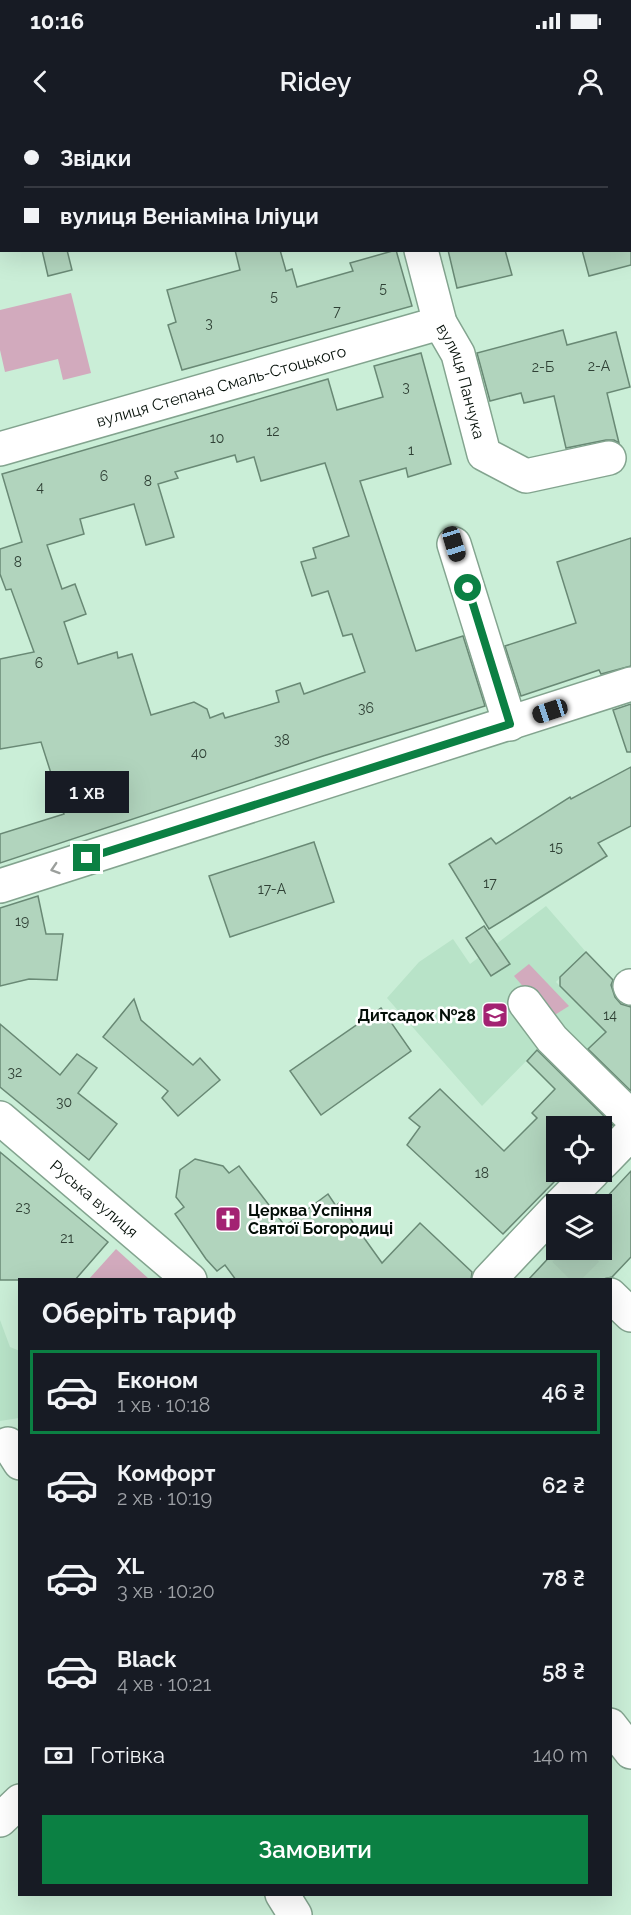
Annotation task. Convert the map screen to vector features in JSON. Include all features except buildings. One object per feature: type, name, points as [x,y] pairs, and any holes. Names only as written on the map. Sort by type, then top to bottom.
[{"type":"street","name":"вулиця Панчука","points":[[422,252],[440,323],[458,354],[484,454],[526,476],[609,458]]},
{"type":"street","name":"вулиця Степана Смаль-Стоцького","points":[[0,449],[440,323]]},
{"type":"street","points":[[454,544],[510,724]]},
{"type":"street","points":[[0,886],[631,684]]},
{"type":"street","points":[[525,1003],[552,1039],[631,1117]]},
{"type":"street","name":"Руська вулиця","points":[[0,1118],[188,1278]]},
{"type":"street","points":[[612,1153],[631,1133]]},
{"type":"street","points":[[575,1194],[585,1182]]},
{"type":"street","points":[[491,1278],[546,1227]]},
{"type":"street","points":[[612,1297],[631,1315]]},
{"type":"street","points":[[0,1820],[18,1803]]},
{"type":"street","points":[[283,1896],[295,1915]]},
{"type":"shaded area","points":[[71,293],[91,373],[63,380],[58,359],[5,372],[0,350],[0,310]]},
{"type":"shaded area","name":"Дитсадок №28","points":[[546,906],[586,952],[556,982],[606,1032],[591,1046],[595,1050],[584,1062],[543,1044],[482,1106],[387,998],[419,962],[453,939],[470,964]]},
{"type":"shaded area","points":[[529,964],[569,1006],[550,1018],[514,976]]},
{"type":"shaded area","points":[[116,1249],[148,1278],[90,1278]]},
{"type":"shaded area","points":[[0,1320],[10,1347],[18,1350],[18,1418],[0,1421]]},
{"type":"tunnel","points":[[574,1260],[592,1278]]},
{"type":"place","name":"Дитсадок №28","points":[[495,1015]]},
{"type":"place","name":"Церква Успіння Святої Богородиці","points":[[228,1219]]},
{"type":"route","points":[[87,858],[510,724],[468,588]]}]
